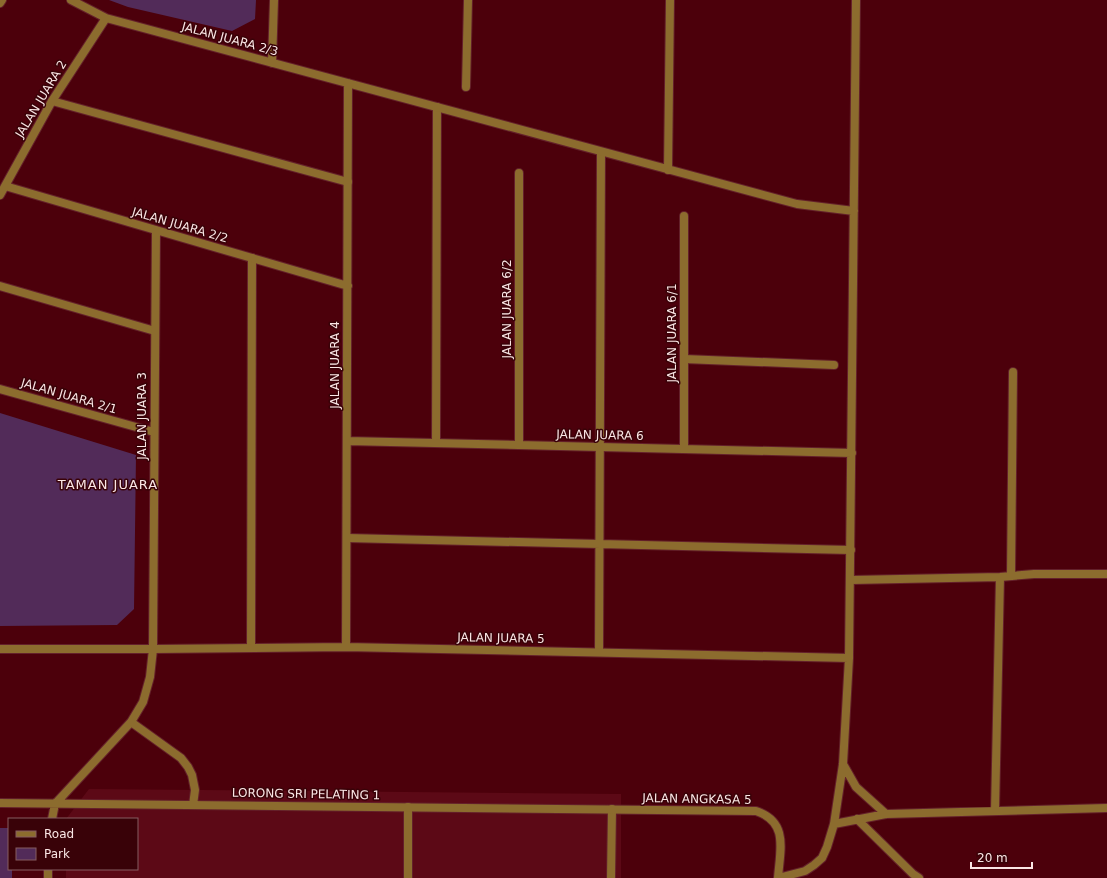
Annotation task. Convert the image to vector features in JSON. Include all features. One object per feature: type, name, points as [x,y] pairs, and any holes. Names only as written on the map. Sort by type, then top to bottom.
[{"type":"street","name":"JALAN JUARA 2/3","points":[[71,0],[106,18],[601,152],[797,204],[854,211]]},
{"type":"street","points":[[272,62],[274,0]]},
{"type":"street","points":[[466,87],[468,0]]},
{"type":"street","points":[[668,170],[670,0]]},
{"type":"street","points":[[778,878],[805,871],[822,858],[834,824],[843,764],[849,658],[851,580],[856,0]]},
{"type":"street","name":"JALAN JUARA 2","points":[[0,195],[52,101],[106,18]]},
{"type":"street","name":"JALAN JUARA 4","points":[[346,647],[348,83]]},
{"type":"street","points":[[52,101],[348,182]]},
{"type":"street","points":[[436,443],[437,107]]},
{"type":"street","points":[[599,652],[601,152]]},
{"type":"street","name":"JALAN JUARA 6/2","points":[[519,173],[519,445]]},
{"type":"street","name":"JALAN JUARA 2/2","points":[[5,186],[348,286]]},
{"type":"street","name":"JALAN JUARA 6/1","points":[[684,216],[684,449]]},
{"type":"street","name":"JALAN JUARA 3","points":[[55,804],[131,722],[143,702],[150,677],[153,649],[156,230]]},
{"type":"street","points":[[251,648],[252,258]]},
{"type":"street","points":[[0,286],[155,330]]},
{"type":"street","points":[[684,359],[834,366]]},
{"type":"street","points":[[1011,576],[1013,372]]},
{"type":"street","name":"JALAN JUARA 2/1","points":[[0,389],[154,432]]},
{"type":"street","name":"JALAN JUARA 6","points":[[347,441],[852,453]]},
{"type":"street","points":[[346,538],[851,550]]},
{"type":"street","points":[[851,580],[1000,578],[1034,574],[1107,574]]},
{"type":"street","points":[[995,811],[1000,578]]},
{"type":"street","name":"JALAN JUARA 5","points":[[0,649],[346,647],[849,658]]},
{"type":"street","points":[[131,722],[181,758],[188,767],[192,775],[195,790],[193,806]]},
{"type":"street","points":[[843,764],[856,788],[886,814]]},
{"type":"street","name":"LORONG SRI PELATING 1","points":[[0,803],[612,810]]},
{"type":"street","points":[[52,818],[55,804]]},
{"type":"street","points":[[408,807],[408,878]]},
{"type":"street","points":[[834,824],[886,814],[1107,808]]},
{"type":"street","points":[[611,878],[612,810]]},
{"type":"street","name":"JALAN ANGKASA 5","points":[[612,810],[756,811],[766,814],[773,819],[777,825],[780,835],[778,878]]},
{"type":"street","points":[[857,819],[913,874],[919,878]]},
{"type":"shaded area","points":[[89,789],[621,794],[621,878],[66,878],[66,870],[138,870],[138,818],[67,818]]},
{"type":"green space","points":[[109,0],[256,0],[255,19],[232,31],[128,7]]},
{"type":"green space","points":[[0,413],[136,455],[134,609],[117,625],[0,626]]},
{"type":"green space","points":[[0,828],[8,828],[8,870],[12,870],[12,878],[0,878]]},
{"type":"district","name":"TAMAN JUARA","points":[[108,484]]}]
